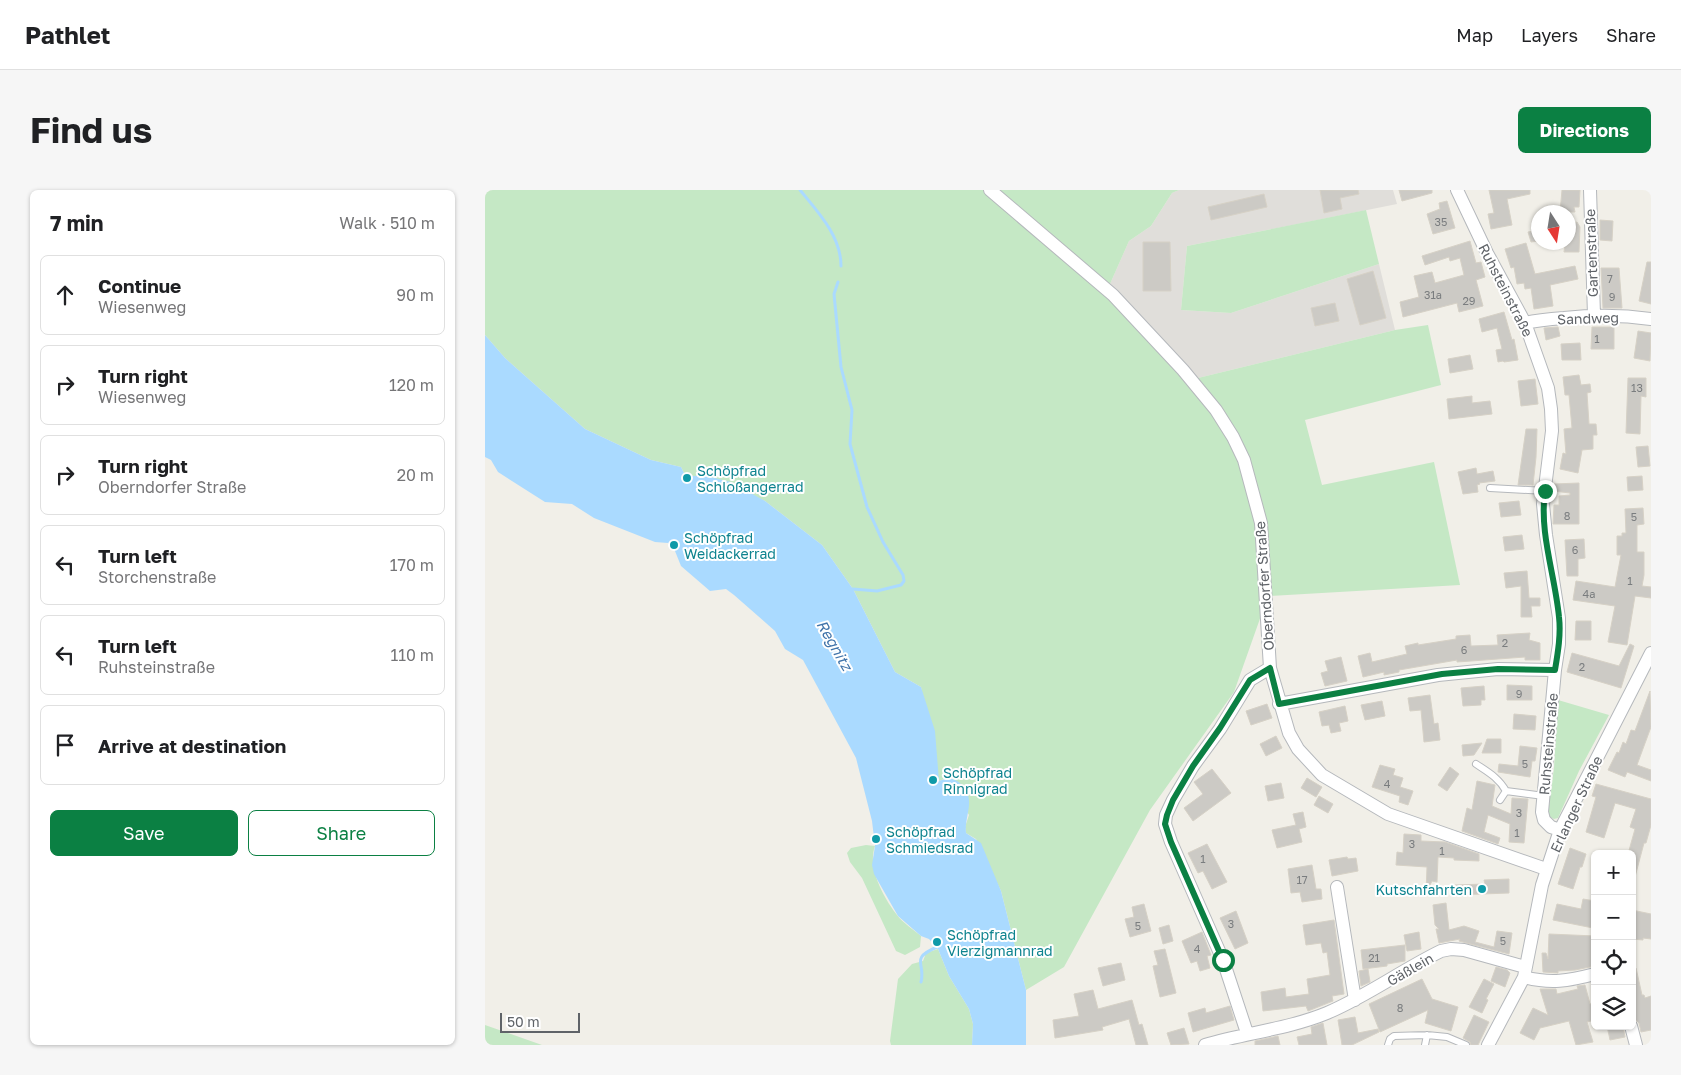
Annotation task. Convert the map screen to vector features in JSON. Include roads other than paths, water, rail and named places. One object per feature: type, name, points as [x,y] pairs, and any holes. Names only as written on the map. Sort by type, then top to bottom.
[{"type":"street","name":"Oberndorfer Straße","points":[[990,190],[1113,295],[1189,376],[1216,410],[1233,437],[1244,460],[1256,504],[1263,540],[1270,668],[1289,733],[1298,749],[1322,775],[1388,814],[1546,869]]},
{"type":"street","name":"Ruhsteinstraße","points":[[1457,190],[1487,253],[1525,323],[1548,388],[1552,431],[1543,504],[1559,618],[1559,644],[1542,812],[1543,820],[1551,827],[1560,830]]},
{"type":"street","name":"Gartenstraße","points":[[1590,190],[1594,316]]},
{"type":"street","name":"Sandweg","points":[[1525,323],[1537,320],[1594,316],[1651,319]]},
{"type":"street","name":"Erlanger Straße","points":[[1488,1045],[1525,972],[1546,869],[1560,830],[1651,653]]},
{"type":"street","points":[[1247,1033],[1223,960],[1171,842],[1165,824],[1173,800],[1193,766],[1220,728],[1250,680],[1270,668]]},
{"type":"street","points":[[1279,704],[1442,674],[1498,669],[1555,670]]},
{"type":"street","points":[[1337,887],[1355,1000]]},
{"type":"street","name":"Gäßlein","points":[[1205,1045],[1325,1014],[1355,1000],[1441,951],[1451,949],[1464,950],[1525,972],[1534,980],[1559,982],[1591,975]]},
{"type":"street","points":[[1632,1030],[1636,1045]]},
{"type":"lane","points":[[1490,488],[1545,491]]},
{"type":"lane","points":[[1476,764],[1495,776],[1505,791]]},
{"type":"lane","points":[[1505,791],[1544,796]]},
{"type":"lane","points":[[1500,800],[1505,791]]},
{"type":"lane","points":[[1425,1045],[1427,1034]]},
{"type":"lane","points":[[1388,1045],[1390,1039],[1394,1036],[1427,1034],[1447,1037],[1466,1045]]},
{"type":"water","name":"Regnitz","points":[[485,335],[505,358],[585,429],[651,460],[681,467],[684,473],[731,482],[765,501],[822,545],[853,589],[895,672],[921,687],[935,731],[939,781],[953,779],[966,790],[969,808],[966,833],[981,843],[1001,891],[1026,990],[1026,1045],[972,1045],[973,1024],[969,1009],[949,976],[938,949],[929,939],[921,936],[898,916],[874,874],[872,865],[875,846],[872,821],[856,758],[803,660],[785,649],[775,631],[734,595],[726,589],[710,591],[681,566],[675,551],[668,543],[655,542],[594,518],[572,504],[545,502],[498,472],[491,460],[485,457]]},
{"type":"waterway","points":[[800,190],[821,216],[833,235],[840,255],[841,266]]},
{"type":"waterway","points":[[838,282],[834,294],[841,367],[852,410],[850,444],[867,507],[883,542],[903,575],[904,581],[901,585],[877,591],[853,589]]},
{"type":"waterway","points":[[921,982],[921,958],[928,951],[937,947]]},
{"type":"place","name":"Schöpfrad Schloßangerrad","points":[[687,478]]},
{"type":"place","name":"Schöpfrad Weidackerrad","points":[[674,545]]},
{"type":"place","name":"Schöpfrad Rinnigrad","points":[[933,780]]},
{"type":"place","name":"Schöpfrad Schmiedsrad","points":[[876,839]]},
{"type":"place","name":"Kutschfahrten","points":[[1482,889]]},
{"type":"place","name":"Schöpfrad Vierzigmannrad","points":[[937,942]]}]
